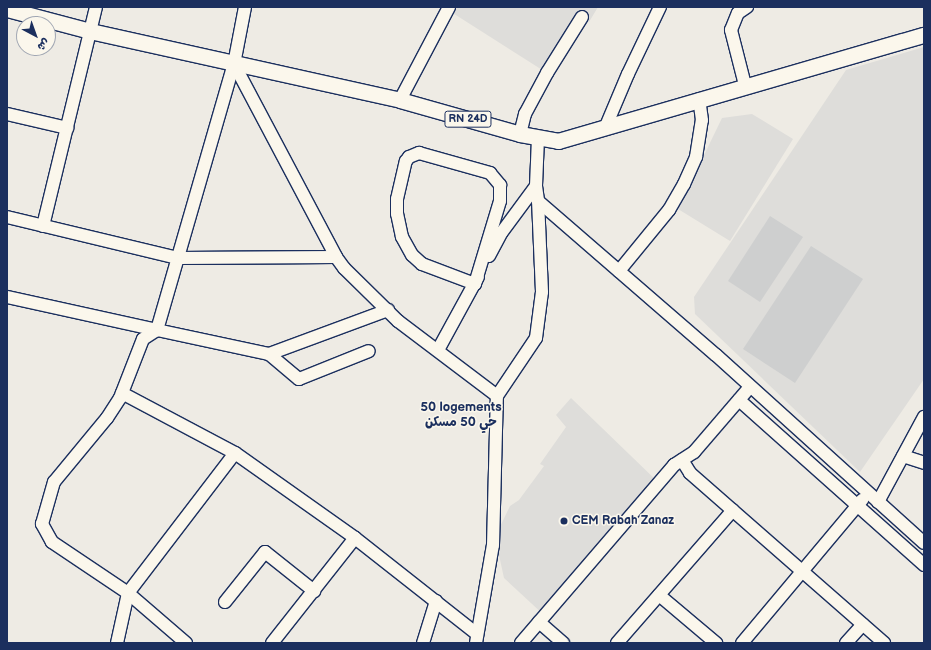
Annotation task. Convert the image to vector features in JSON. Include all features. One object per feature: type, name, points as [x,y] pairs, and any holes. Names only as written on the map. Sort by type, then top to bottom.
[{"type":"main road","name":"RN 24D","points":[[7,9],[90,31],[400,100],[520,134],[558,140],[745,85],[924,35]]},
{"type":"street","points":[[42,226],[96,7]]},
{"type":"street","points":[[186,643],[128,593],[52,542],[42,524],[54,482],[107,418],[122,392],[142,339],[157,330],[234,64],[245,7]]},
{"type":"street","points":[[400,100],[449,7]]},
{"type":"street","points":[[606,126],[628,74],[660,7]]},
{"type":"street","points":[[730,7],[735,20]]},
{"type":"street","points":[[745,85],[731,30],[738,13],[747,7]]},
{"type":"street","points":[[520,134],[525,114],[547,73],[582,17]]},
{"type":"street","points":[[234,64],[336,257],[344,268],[398,321],[497,396]]},
{"type":"street","points":[[619,271],[669,210],[684,184],[696,157],[702,120],[699,99]]},
{"type":"street","points":[[7,114],[67,128]]},
{"type":"street","points":[[476,638],[493,545],[497,396],[536,338],[542,292],[536,186],[538,138]]},
{"type":"street","points":[[414,154],[424,154],[485,171],[494,176],[500,186],[502,191],[500,201],[475,284],[422,264],[412,255],[402,237],[397,214],[397,199],[406,161],[414,154]]},
{"type":"street","points":[[438,350],[502,232],[536,186]]},
{"type":"street","points":[[538,201],[750,387],[924,543]]},
{"type":"street","points":[[7,217],[178,258],[336,257]]},
{"type":"street","points":[[7,297],[269,354],[299,379],[369,351]]},
{"type":"street","points":[[269,354],[388,310]]},
{"type":"street","points":[[522,643],[674,465],[694,452],[750,387]]},
{"type":"street","points":[[122,392],[235,453],[355,538],[436,601],[476,638]]},
{"type":"street","points":[[739,400],[924,565]]},
{"type":"street","points":[[878,502],[924,417]]},
{"type":"street","points":[[117,643],[128,593],[235,453]]},
{"type":"street","points":[[903,456],[924,463]]},
{"type":"street","points":[[682,460],[690,473],[884,643]]},
{"type":"street","points":[[742,643],[868,494]]},
{"type":"street","points":[[617,643],[733,510]]},
{"type":"street","points":[[272,643],[355,538]]},
{"type":"street","points":[[225,602],[265,552],[314,591]]},
{"type":"street","points":[[659,595],[716,643]]},
{"type":"street","points":[[423,643],[436,601]]},
{"type":"street","points":[[539,622],[563,643]]},
{"type":"street","points":[[846,643],[863,624]]},
{"type":"shaded area","points":[[449,7],[598,7],[589,22],[583,17],[547,73],[448,10]]},
{"type":"shaded area","points":[[924,47],[924,379],[860,472],[695,314],[694,297],[846,70]]},
{"type":"shaded area","points":[[752,114],[793,139],[730,241],[678,209],[722,118]]},
{"type":"shaded area","points":[[770,216],[803,237],[760,302],[728,281]]},
{"type":"shaded area","points":[[811,246],[863,279],[795,383],[743,349]]},
{"type":"shaded area","name":"CEM Rabah Zanaz","points":[[571,398],[659,483],[545,616],[504,578],[495,537],[510,506],[519,500],[544,466],[540,464],[566,427],[556,415]]},
{"type":"place","name":"CEM Rabah Zanaz","points":[[564,521]]},
{"type":"district","name":"50 logements حي 50 مسكن","points":[[461,416]]}]
